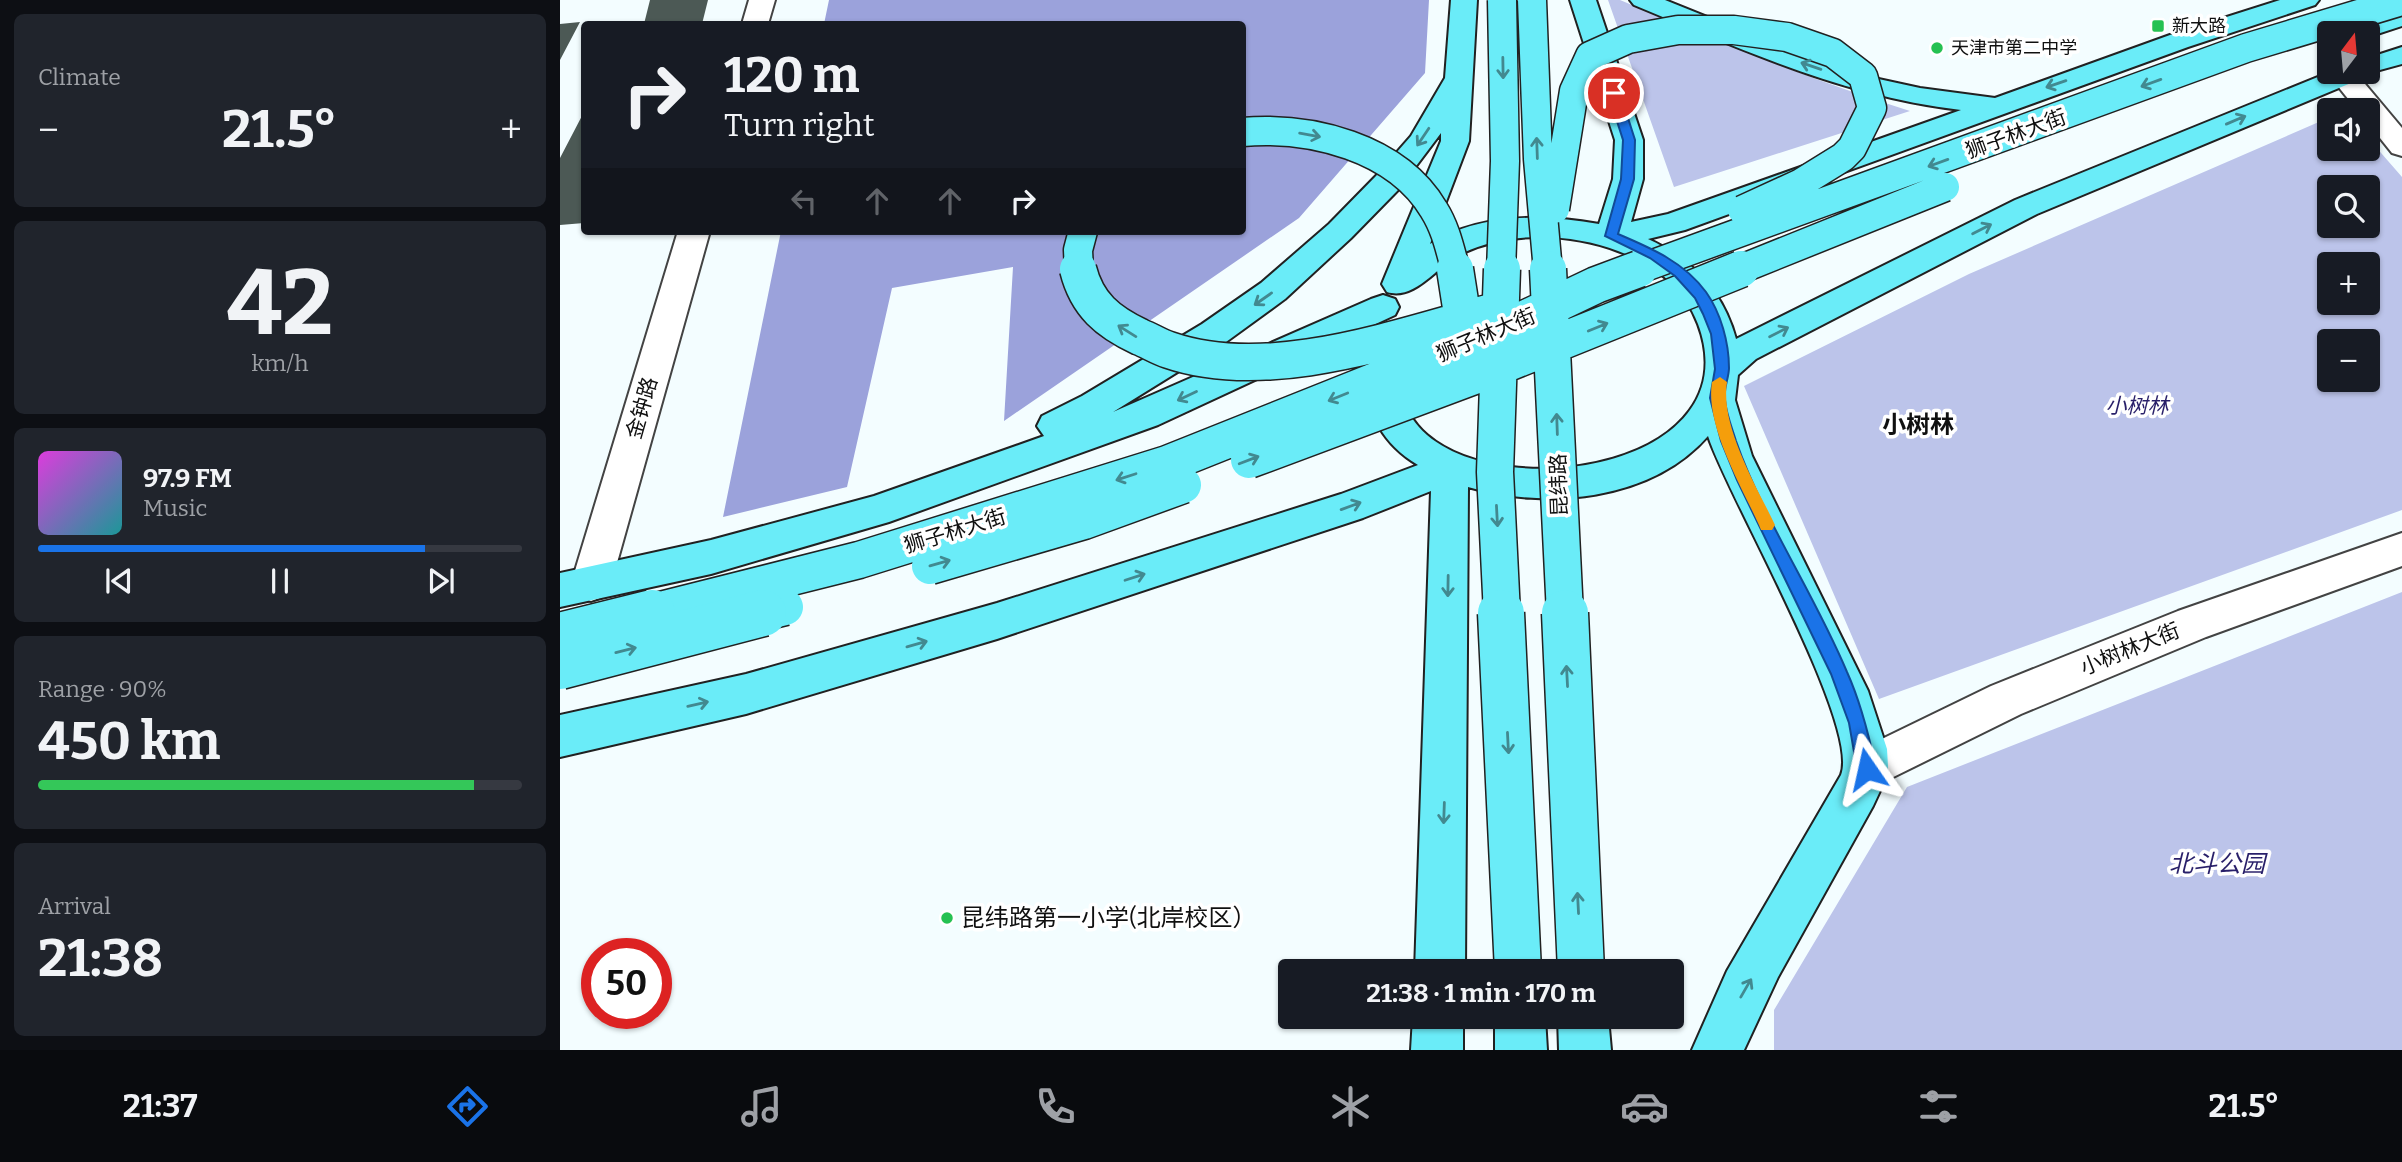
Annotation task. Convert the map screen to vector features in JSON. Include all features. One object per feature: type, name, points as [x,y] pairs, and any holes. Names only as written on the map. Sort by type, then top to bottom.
[{"type":"main road","points":[[1464,0],[1455,141],[1393,308],[1372,343],[1376,382],[1391,421],[1429,458],[1450,468],[1523,482],[1572,484],[1620,474],[1661,456],[1693,431],[1719,384],[1744,350],[2026,207],[2324,84]]},
{"type":"main road","points":[[1502,0],[1505,161],[1495,472],[1517,959]]},
{"type":"main road","name":"昆纬路","points":[[1532,0],[1538,159],[1547,249],[1580,959]]},
{"type":"main road","points":[[1583,0],[1629,140],[1628,179],[1611,236]]},
{"type":"main road","points":[[1643,0],[1808,65],[1895,91],[1937,100],[1996,105]]},
{"type":"main road","name":"狮子林大街","points":[[560,636],[859,560],[1167,464],[1493,334],[1596,285],[2246,48],[2402,1]]},
{"type":"main road","points":[[1611,236],[1674,223],[1996,105],[2291,2]]},
{"type":"main road","points":[[1547,249],[1577,82],[1588,58],[1606,37],[1646,16],[1708,6],[1761,12],[1812,28],[1845,49],[1873,88],[1869,116],[1851,150],[1815,176],[1742,211],[1641,270]]},
{"type":"main road","points":[[2380,25],[2402,18]]},
{"type":"main road","name":"狮子林大街","points":[[560,666],[687,635],[1084,521],[1493,369],[1960,181],[2317,45]]},
{"type":"main road","points":[[2380,62],[2402,55]]},
{"type":"main road","points":[[877,511],[1095,406],[1214,333],[1273,291],[1340,231],[1387,183],[1423,140],[1458,79]]},
{"type":"main road","points":[[1246,132],[1300,133],[1354,146],[1401,172],[1433,208],[1445,230],[1459,284],[1475,407],[1495,472]]},
{"type":"main road","points":[[575,587],[711,557],[877,511],[1145,415],[1393,308],[1742,211]]},
{"type":"main road","points":[[1082,235],[1077,268],[1085,293],[1097,310],[1149,345],[1191,357],[1241,362],[1308,358],[1393,308],[1453,245],[1496,232],[1538,228],[1611,236],[1654,255],[1680,272],[1701,295],[1718,334],[1719,384],[1729,441],[1744,480],[1839,673],[1858,723],[1867,769],[1731,1016],[1718,1050]]},
{"type":"main road","points":[[1393,308],[1596,285]]},
{"type":"main road","points":[[560,736],[746,694],[998,621],[1350,507],[1450,468]]},
{"type":"main road","points":[[1440,959],[1450,468]]},
{"type":"main road","points":[[1437,1050],[1438,1029]]},
{"type":"main road","points":[[1520,1029],[1521,1050]]},
{"type":"main road","points":[[1584,1029],[1585,1050]]},
{"type":"street","points":[[756,21],[762,0]]},
{"type":"street","points":[[2363,84],[2402,147]]},
{"type":"street","name":"金钟路","points":[[575,587],[693,235]]},
{"type":"street","name":"小树林大街","points":[[1867,769],[2006,699],[2192,624],[2402,549]]},
{"type":"green space","points":[[1608,0],[1620,0],[1800,73],[1910,111],[1674,187]]},
{"type":"green space","name":"小树林","points":[[2317,123],[2317,161],[2380,161],[2380,152],[2402,177],[2402,510],[1879,699],[1744,386],[1969,274]]},
{"type":"green space","name":"北斗公园","points":[[2402,592],[2402,1050],[1774,1050],[1774,1010],[1907,787]]},
{"type":"shaded area","points":[[829,0],[1429,0],[1425,73],[1299,218],[1004,421],[1013,267],[892,288],[847,487],[723,517],[780,235],[1246,235],[1246,21],[825,21]]},
{"type":"building","points":[[650,0],[708,0],[703,21],[645,21]]},
{"type":"building","points":[[580,22],[560,60],[560,24]]},
{"type":"building","points":[[581,118],[581,223],[560,225],[560,158]]},
{"type":"slow traffic","points":[[1720,382],[1717,398],[1729,441],[1744,480],[1767,525]]},
{"type":"place","name":"新大路","points":[[2158,26]]},
{"type":"place","name":"天津市第二中学","points":[[1937,48]]},
{"type":"place","name":"昆纬路第一小学(北岸校区）","points":[[947,918]]},
{"type":"district","name":"小树林","points":[[1918,425]]},
{"type":"route","points":[[1614,93],[1629,140],[1628,179],[1611,236],[1634,244],[1680,272],[1701,295],[1718,334],[1722,369],[1717,398],[1729,441],[1744,480],[1839,673],[1858,723],[1867,769]]}]
